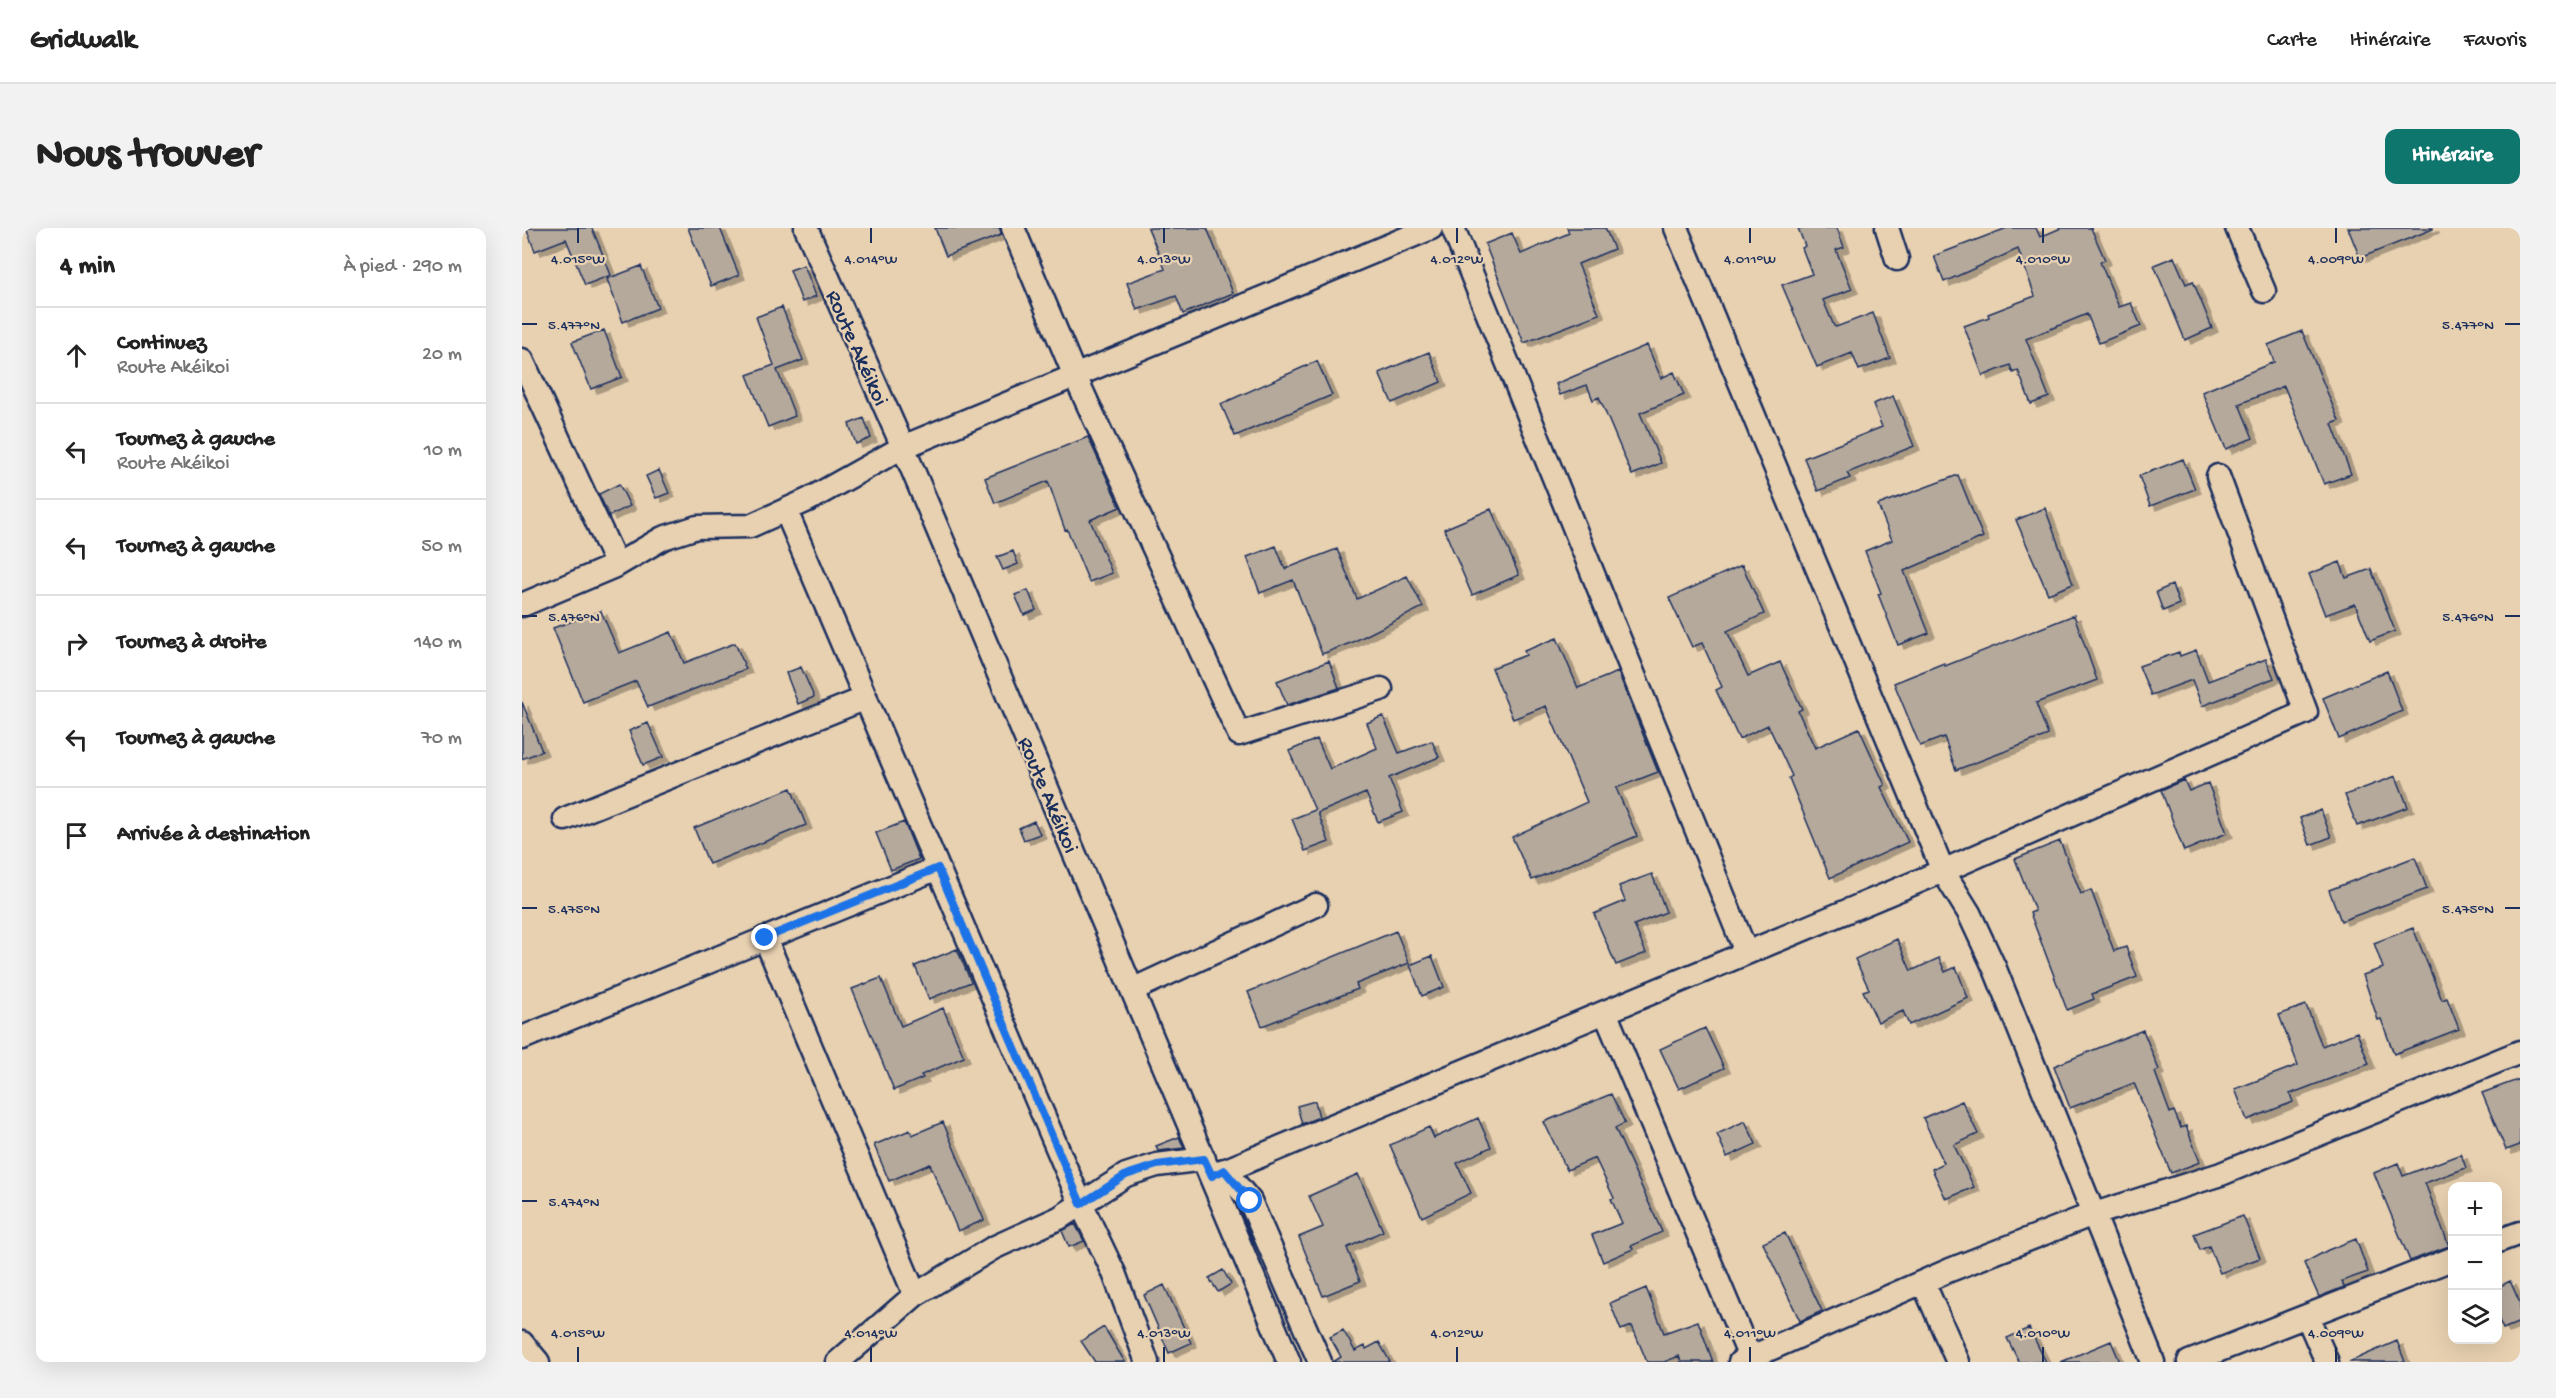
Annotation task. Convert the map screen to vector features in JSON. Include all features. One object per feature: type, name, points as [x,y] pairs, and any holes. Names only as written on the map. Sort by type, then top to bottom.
[{"type":"street","name":"Route Akéikoi","points":[[806,228],[903,447],[1132,990],[1213,1168],[1289,1362]]},
{"type":"street","points":[[1013,228],[1075,376],[1239,734],[1381,689]]},
{"type":"street","points":[[522,604],[617,565],[663,538],[697,527],[750,526],[786,511],[903,447],[1431,228]]},
{"type":"street","points":[[1453,228],[1746,952]]},
{"type":"street","points":[[1676,228],[1943,870],[1969,913],[1995,969],[2153,1362]]},
{"type":"street","points":[[1887,228],[1897,259]]},
{"type":"street","points":[[2237,228],[2264,291]]},
{"type":"street","points":[[522,360],[528,388],[617,565]]},
{"type":"street","points":[[838,1362],[915,1295],[993,1248],[1059,1218],[1126,1175],[1157,1165],[1213,1168],[1605,1012],[1943,870],[2306,712],[2218,476]]},
{"type":"street","points":[[786,511],[1081,1204],[1114,1273],[1147,1362]]},
{"type":"street","points":[[565,819],[866,698]]},
{"type":"street","points":[[522,1038],[938,868]]},
{"type":"street","points":[[1132,990],[1316,905]]},
{"type":"street","points":[[765,938],[915,1295]]},
{"type":"street","points":[[1605,1012],[1748,1361],[1923,1282],[2093,1215],[2221,1174],[2520,1052]]},
{"type":"street","name":"Route Akéikoi","points":[[1213,1168],[1250,1201],[1320,1362]]},
{"type":"street","points":[[2502,1240],[2520,1233]]},
{"type":"street","points":[[2188,1362],[2448,1261]]},
{"type":"street","points":[[1923,1282],[1958,1362]]},
{"type":"street","points":[[2307,1316],[2327,1362]]},
{"type":"street","points":[[522,1343],[538,1362]]},
{"type":"building","points":[[526,228],[592,228],[611,275],[585,285],[566,239],[535,251]]},
{"type":"building","points":[[688,228],[720,228],[739,275],[711,286]]},
{"type":"building","points":[[935,228],[1000,228],[1001,235],[946,256]]},
{"type":"building","points":[[1148,228],[1207,228],[1233,293],[1183,314],[1176,296],[1137,310],[1127,283],[1165,269]]},
{"type":"building","points":[[1567,228],[1605,228],[1614,249],[1578,264],[1599,314],[1524,343],[1485,244],[1512,233],[1521,254],[1569,233]]},
{"type":"building","points":[[1798,228],[1837,228],[1844,247],[1836,250],[1852,289],[1823,300],[1836,327],[1873,313],[1890,358],[1859,370],[1852,353],[1817,367],[1782,285],[1812,274],[1802,248],[1805,246]]},
{"type":"building","points":[[2007,228],[2036,228],[2040,237],[2061,228],[2091,228],[2105,260],[2100,262],[2119,307],[2131,303],[2141,326],[2099,343],[2087,314],[2026,339],[2049,397],[2031,404],[2018,370],[2013,373],[2010,365],[1983,376],[1964,326],[2035,296],[2018,249],[1944,282],[1934,256]]},
{"type":"building","points":[[2348,228],[2433,228],[2433,229],[2360,258]]},
{"type":"building","points":[[2174,257],[2186,284],[2193,281],[2212,328],[2185,340],[2154,265]]},
{"type":"building","points":[[804,265],[816,296],[802,302],[790,270]]},
{"type":"building","points":[[641,266],[658,308],[623,322],[607,279]]},
{"type":"building","points":[[782,307],[803,360],[777,370],[795,416],[768,427],[747,375],[774,365],[756,317]]},
{"type":"building","points":[[604,330],[622,377],[591,389],[572,342]]},
{"type":"building","points":[[2302,331],[2339,421],[2332,424],[2351,474],[2324,484],[2284,386],[2239,404],[2253,438],[2226,449],[2202,392],[2274,362],[2268,345]]},
{"type":"building","points":[[1647,345],[1661,378],[1674,372],[1684,395],[1640,413],[1661,463],[1632,475],[1599,397],[1593,400],[1587,385],[1560,395],[1556,384]]},
{"type":"building","points":[[1429,352],[1441,382],[1392,403],[1379,373]]},
{"type":"building","points":[[1317,361],[1332,395],[1235,436],[1221,404]]},
{"type":"building","points":[[1893,396],[1914,446],[1847,473],[1850,478],[1818,491],[1804,458],[1882,427],[1873,404]]},
{"type":"building","points":[[864,418],[871,438],[856,444],[849,424]]},
{"type":"building","points":[[1088,437],[1120,507],[1090,520],[1112,573],[1089,582],[1067,529],[1065,530],[1048,481],[995,503],[985,478]]},
{"type":"building","points":[[2183,459],[2195,489],[2150,506],[2139,476]]},
{"type":"building","points":[[659,470],[669,493],[656,498],[646,476]]},
{"type":"building","points":[[1958,475],[1983,537],[1904,571],[1929,633],[1898,645],[1878,594],[1881,593],[1865,551],[1892,540],[1878,505]]},
{"type":"building","points":[[619,484],[630,506],[609,516],[599,494]]},
{"type":"building","points":[[2045,508],[2073,584],[2048,594],[2016,520]]},
{"type":"building","points":[[1491,509],[1519,575],[1472,595],[1444,529]]},
{"type":"building","points":[[1276,546],[1285,569],[1337,549],[1357,599],[1407,576],[1423,607],[1353,642],[1322,654],[1293,580],[1260,593],[1247,557]]},
{"type":"building","points":[[1013,551],[1018,564],[1003,570],[997,557]]},
{"type":"building","points":[[2340,562],[2346,578],[2371,569],[2395,631],[2370,641],[2355,604],[2325,615],[2309,574]]},
{"type":"building","points":[[1742,565],[1764,614],[1727,631],[1748,676],[1780,662],[1802,709],[1798,711],[1815,748],[1859,728],[1885,785],[1881,787],[1908,842],[1830,878],[1789,778],[1792,776],[1768,725],[1739,739],[1716,690],[1722,687],[1702,643],[1692,647],[1669,598]]},
{"type":"building","points":[[2172,585],[2179,604],[2163,611],[2156,592]]},
{"type":"building","points":[[1028,590],[1036,610],[1024,615],[1015,595]]},
{"type":"building","points":[[601,611],[619,653],[671,632],[684,663],[735,643],[746,669],[648,707],[636,681],[583,702],[553,628]]},
{"type":"building","points":[[2074,615],[2097,680],[2036,703],[2048,735],[1956,770],[1944,737],[1920,746],[1894,683],[1944,663],[1945,666]]},
{"type":"building","points":[[1557,638],[1578,688],[1618,672],[1658,772],[1616,788],[1637,836],[1532,880],[1512,837],[1587,802],[1546,706],[1513,719],[1492,668],[1526,655],[1524,651]]},
{"type":"building","points":[[2196,650],[2208,681],[2266,659],[2274,678],[2202,706],[2192,680],[2151,695],[2139,666],[2179,652],[2180,656]]},
{"type":"building","points":[[1329,661],[1339,688],[1287,705],[1277,681]]},
{"type":"building","points":[[801,667],[814,697],[798,704],[786,673]]},
{"type":"building","points":[[2387,671],[2402,711],[2339,739],[2323,698]]},
{"type":"building","points":[[522,702],[542,751],[522,759]]},
{"type":"building","points":[[1383,716],[1399,753],[1432,741],[1439,757],[1389,778],[1403,812],[1378,822],[1366,793],[1318,813],[1329,842],[1305,851],[1292,819],[1315,810],[1289,751],[1317,739],[1330,769],[1377,748],[1367,723]]},
{"type":"building","points":[[648,723],[663,757],[643,765],[629,731]]},
{"type":"building","points":[[2396,776],[2408,807],[2357,826],[2345,795]]},
{"type":"building","points":[[2184,780],[2189,791],[2208,783],[2227,833],[2184,851],[2161,790]]},
{"type":"building","points":[[791,788],[806,825],[709,864],[694,828]]},
{"type":"building","points":[[2321,810],[2331,837],[2310,845],[2300,818]]},
{"type":"building","points":[[1034,821],[1040,834],[1024,840],[1019,828]]},
{"type":"building","points":[[904,822],[919,859],[891,870],[876,833]]},
{"type":"building","points":[[2060,841],[2081,894],[2091,890],[2114,951],[2126,947],[2137,977],[2092,994],[2094,999],[2067,1010],[2030,913],[2035,911],[2015,859]]},
{"type":"building","points":[[2415,857],[2427,889],[2341,921],[2329,890]]},
{"type":"building","points":[[1652,874],[1666,912],[1634,925],[1646,953],[1616,965],[1594,914],[1625,901],[1619,886]]},
{"type":"building","points":[[2413,928],[2442,1000],[2447,998],[2459,1029],[2394,1054],[2381,1019],[2378,1020],[2363,975],[2383,968],[2374,943]]},
{"type":"building","points":[[1396,931],[1409,963],[1356,984],[1358,989],[1262,1026],[1248,992]]},
{"type":"building","points":[[1897,939],[1911,971],[1939,958],[1945,972],[1956,967],[1968,998],[1909,1025],[1903,1011],[1878,1022],[1863,991],[1869,989],[1855,959]]},
{"type":"building","points":[[957,949],[971,982],[929,999],[915,966]]},
{"type":"building","points":[[1432,956],[1444,987],[1422,996],[1410,965]]},
{"type":"building","points":[[881,978],[901,1026],[943,1008],[964,1057],[921,1075],[923,1078],[894,1090],[852,989]]},
{"type":"building","points":[[2306,1005],[2322,1046],[2357,1032],[2369,1064],[2290,1094],[2293,1102],[2247,1120],[2235,1089],[2298,1065],[2279,1015]]},
{"type":"building","points":[[1705,1028],[1724,1068],[1679,1089],[1660,1049]]},
{"type":"building","points":[[2143,1030],[2159,1070],[2155,1072],[2170,1113],[2174,1111],[2181,1128],[2186,1126],[2200,1162],[2171,1173],[2134,1083],[2070,1108],[2054,1066]]},
{"type":"building","points":[[2520,1079],[2520,1145],[2506,1150],[2482,1093]]},
{"type":"building","points":[[1611,1094],[1625,1123],[1615,1128],[1662,1232],[1631,1246],[1633,1249],[1603,1262],[1592,1235],[1622,1223],[1611,1199],[1614,1198],[1595,1158],[1567,1170],[1544,1122]]},
{"type":"building","points":[[1315,1101],[1319,1117],[1302,1124],[1297,1106]]},
{"type":"building","points":[[1962,1101],[1978,1134],[1954,1145],[1974,1187],[1946,1199],[1932,1169],[1944,1163],[1923,1118]]},
{"type":"building","points":[[1478,1118],[1491,1147],[1457,1163],[1471,1193],[1422,1217],[1390,1145],[1429,1127],[1434,1138]]},
{"type":"building","points":[[1745,1121],[1756,1144],[1727,1157],[1717,1134]]},
{"type":"building","points":[[943,1122],[984,1220],[958,1231],[930,1164],[889,1181],[874,1145],[910,1130],[912,1135]]},
{"type":"building","points":[[1179,1137],[1184,1148],[1158,1151],[1156,1146]]},
{"type":"building","points":[[2461,1154],[2466,1168],[2425,1183],[2448,1246],[2410,1261],[2374,1173],[2398,1163],[2403,1176]]},
{"type":"building","points":[[1358,1174],[1383,1231],[1347,1248],[1360,1281],[1323,1296],[1299,1237],[1323,1227],[1309,1196]]},
{"type":"building","points":[[2243,1216],[2260,1258],[2220,1273],[2209,1246],[2200,1250],[2194,1234]]},
{"type":"building","points":[[1075,1224],[1084,1241],[1069,1247],[1062,1231]]},
{"type":"building","points":[[1785,1233],[1822,1311],[1800,1321],[1763,1243]]},
{"type":"building","points":[[2356,1239],[2368,1272],[2342,1281],[2344,1287],[2319,1297],[2304,1263]]},
{"type":"building","points":[[1223,1270],[1231,1284],[1218,1292],[1209,1278]]},
{"type":"building","points":[[2510,1281],[2520,1303],[2520,1322],[2503,1329],[2502,1327],[2502,1285]]},
{"type":"building","points":[[1164,1285],[1191,1343],[1169,1353],[1144,1295]]},
{"type":"building","points":[[1646,1288],[1664,1333],[1698,1321],[1713,1362],[1681,1362],[1679,1356],[1664,1362],[1647,1362],[1632,1326],[1621,1330],[1610,1303]]},
{"type":"building","points":[[1104,1327],[1125,1362],[1095,1362],[1081,1341]]},
{"type":"building","points":[[2029,1328],[2046,1362],[2019,1362],[2007,1338]]},
{"type":"building","points":[[1343,1330],[1355,1351],[1365,1346],[1366,1349],[1379,1342],[1390,1362],[1333,1362],[1341,1357],[1330,1337]]},
{"type":"building","points":[[2111,1341],[2120,1362],[2061,1362]]},
{"type":"building","points":[[2397,1341],[2405,1362],[2349,1362]]},
{"type":"route","points":[[765,938],[938,868],[1081,1204],[1126,1175],[1157,1165],[1204,1159],[1212,1176],[1224,1170],[1250,1201]]}]
